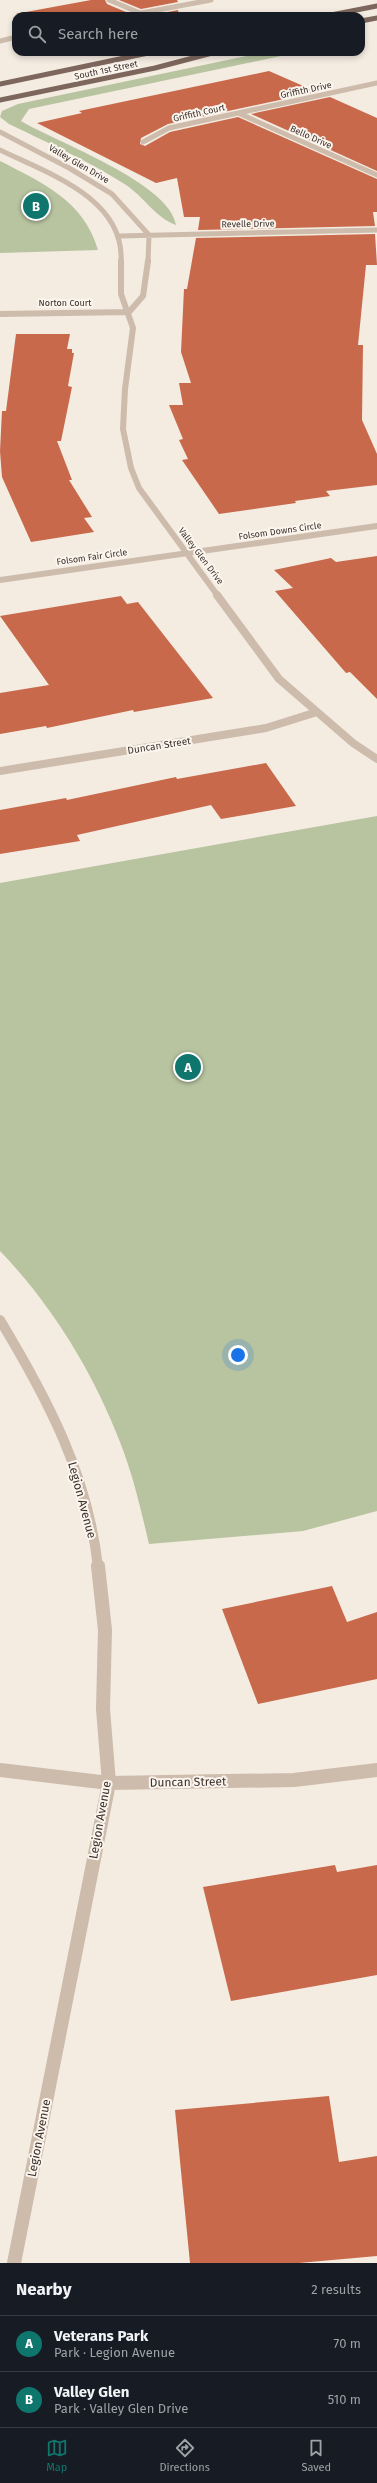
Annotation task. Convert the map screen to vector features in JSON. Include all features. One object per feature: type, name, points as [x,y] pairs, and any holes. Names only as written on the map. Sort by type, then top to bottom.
[{"type":"main road","points":[[346,12],[377,6]]},
{"type":"main road","points":[[365,20],[377,18]]},
{"type":"main road","name":"South 1st Street","points":[[0,84],[134,56]]},
{"type":"main road","name":"South 1st Street","points":[[0,100],[155,68],[201,56]]},
{"type":"street","points":[[109,0],[138,12]]},
{"type":"street","points":[[145,12],[211,0]]},
{"type":"street","points":[[0,40],[12,38]]},
{"type":"street","name":"Griffith Drive","points":[[238,113],[377,83]]},
{"type":"street","name":"Griffith Court","points":[[143,142],[169,128],[238,113]]},
{"type":"street","name":"Bello Drive","points":[[238,113],[377,175]]},
{"type":"street","name":"Valley Glen Drive","points":[[0,132],[69,168],[112,194],[138,220],[149,235]]},
{"type":"street","name":"Valley Glen Drive","points":[[0,150],[64,181],[82,193],[113,222],[120,236],[121,295],[129,312],[133,328],[122,437],[127,459],[139,488],[279,679],[353,743],[377,759]]},
{"type":"street","name":"Revelle Drive","points":[[120,236],[377,230]]},
{"type":"street","points":[[129,312],[143,296],[149,255],[149,235]]},
{"type":"street","name":"Norton Court","points":[[0,314],[129,312]]},
{"type":"street","name":"Folsom Downs Circle","points":[[186,553],[377,526]]},
{"type":"street","name":"Folsom Fair Circle","points":[[0,580],[186,553]]},
{"type":"street","name":"Duncan Street","points":[[0,771],[266,728],[317,712]]},
{"type":"street","name":"Legion Avenue","points":[[0,1320],[30,1370],[62,1432],[80,1484],[97,1556],[105,1630],[103,1709],[109,1783],[14,2263]]},
{"type":"street","name":"Duncan Street","points":[[0,1770],[109,1783],[294,1780],[377,1770]]},
{"type":"green space","points":[[247,56],[281,56],[29,109],[21,121],[134,179],[154,194],[169,209],[176,225],[162,217],[126,185],[112,176],[9,124],[0,117],[2,111],[18,104]]},
{"type":"green space","points":[[0,161],[31,177],[60,195],[83,219],[92,233],[98,250],[0,253]]},
{"type":"green space","points":[[377,816],[377,1511],[303,1531],[149,1544],[125,1454],[97,1390],[84,1365],[54,1317],[19,1272],[0,1251],[0,883]]},
{"type":"building","points":[[91,0],[105,0],[107,4],[126,12],[26,12]]},
{"type":"building","points":[[119,0],[177,0],[178,2],[141,9]]},
{"type":"building","points":[[178,10],[178,12],[168,12]]},
{"type":"building","points":[[269,71],[317,92],[168,124],[141,138],[140,144],[145,146],[170,132],[238,117],[377,179],[377,212],[373,212],[375,226],[198,230],[200,217],[184,217],[177,178],[156,183],[37,123],[82,113],[79,111]]},
{"type":"building","points":[[330,97],[377,118],[377,171],[251,114]]},
{"type":"building","points":[[375,234],[377,265],[366,265],[358,345],[363,345],[362,420],[377,454],[377,485],[326,491],[330,496],[295,501],[296,503],[219,514],[182,460],[188,459],[179,440],[183,439],[169,405],[183,405],[179,383],[191,383],[181,352],[184,289],[187,289],[196,238]]},
{"type":"building","points":[[16,334],[70,334],[67,349],[72,349],[72,353],[74,353],[68,386],[72,387],[61,441],[57,441],[72,480],[69,480],[92,517],[84,518],[94,532],[31,542],[2,477],[0,451],[2,411],[6,411]]},
{"type":"building","points":[[377,556],[377,699],[350,672],[346,673],[275,591],[293,588],[274,570],[331,558],[336,562]]},
{"type":"building","points":[[121,596],[127,604],[138,602],[213,698],[134,712],[133,710],[47,728],[46,726],[0,734],[0,693],[49,685],[0,616]]},
{"type":"building","points":[[266,763],[296,806],[221,819],[211,805],[77,835],[80,841],[0,854],[0,810],[66,798],[67,800],[176,777],[177,779]]},
{"type":"building","points":[[332,1586],[347,1622],[377,1612],[377,1679],[258,1704],[222,1609]]},
{"type":"building","points":[[335,1865],[337,1872],[377,1865],[377,1975],[231,2001],[203,1887]]},
{"type":"building","points":[[329,2096],[339,2162],[377,2156],[377,2256],[299,2263],[190,2263],[175,2110]]},
{"type":"place","name":"Valley Glen","points":[[36,206]]},
{"type":"place","name":"Veterans Park","points":[[188,1067]]}]
